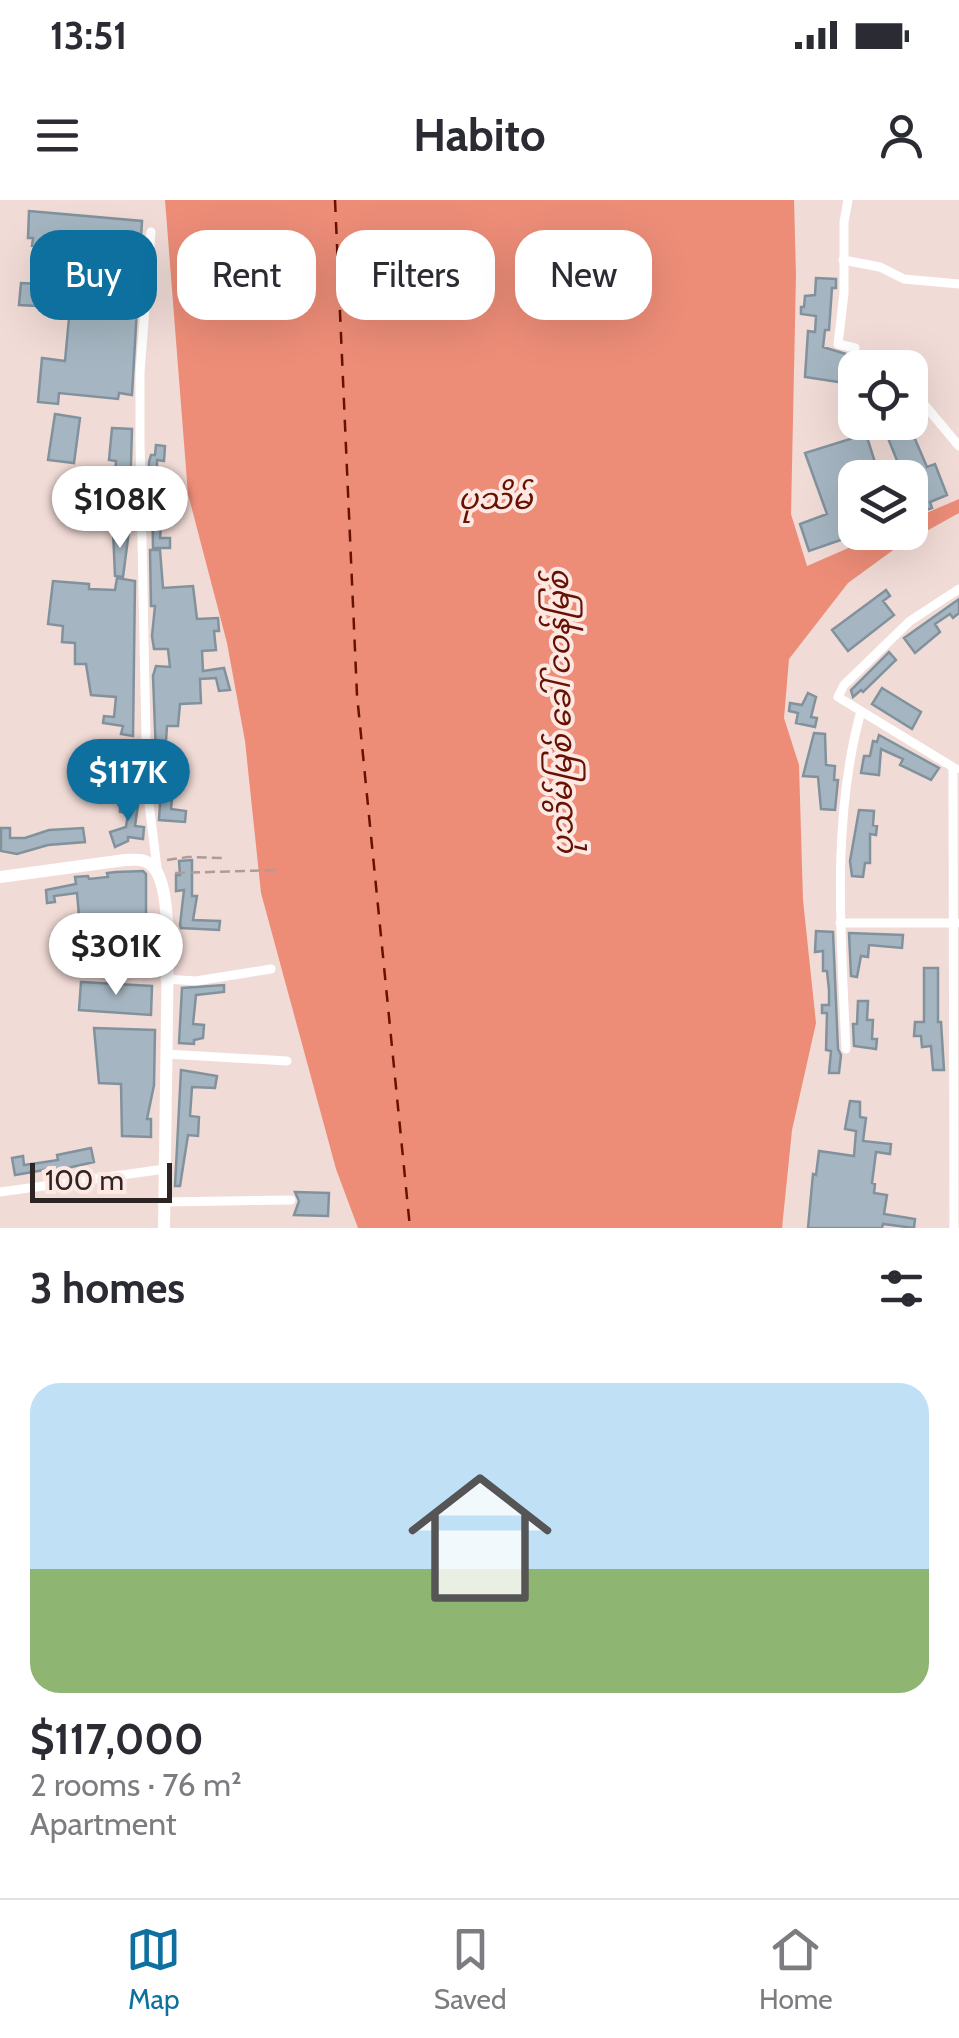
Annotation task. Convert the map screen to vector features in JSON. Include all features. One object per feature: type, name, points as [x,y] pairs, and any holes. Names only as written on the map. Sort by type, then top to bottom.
[{"type":"street","points":[[848,200],[838,344],[855,350]]},
{"type":"street","points":[[843,260],[880,267],[904,278],[959,284]]},
{"type":"street","points":[[144,320],[140,442],[147,787],[167,914],[164,1228]]},
{"type":"street","points":[[928,409],[959,446]]},
{"type":"street","points":[[954,1228],[956,769],[838,697],[844,685],[910,621],[959,588]]},
{"type":"street","points":[[846,1049],[840,922],[848,778],[861,712]]},
{"type":"street","points":[[0,877],[125,860],[142,860],[158,872]]},
{"type":"street","points":[[840,922],[956,923]]},
{"type":"street","points":[[165,979],[196,981],[271,969]]},
{"type":"street","points":[[166,1054],[286,1061]]},
{"type":"street","points":[[0,1192],[165,1169]]},
{"type":"street","points":[[164,1202],[292,1200]]},
{"type":"path","points":[[158,872],[168,860],[188,856],[225,858]]},
{"type":"path","points":[[176,873],[278,870]]},
{"type":"water","name":"ပုသိမ်","points":[[165,200],[794,200],[791,514],[807,566],[844,550],[893,550],[848,583],[789,659],[784,718],[799,765],[803,900],[816,1023],[792,1130],[782,1228],[358,1228],[336,1169],[261,893],[245,741],[227,643],[188,494]]},
{"type":"water","name":"ပုသိမ်","points":[[959,499],[959,513],[928,530],[928,512]]},
{"type":"building","points":[[29,211],[142,221],[141,230],[30,230],[28,238]]},
{"type":"building","points":[[816,278],[836,279],[823,347],[838,352],[838,382],[805,377],[808,331],[815,332],[816,316],[801,314],[801,307],[805,296],[815,295]]},
{"type":"building","points":[[21,283],[30,283],[30,306],[19,305]]},
{"type":"building","points":[[69,320],[136,320],[132,395],[119,393],[118,399],[59,393],[58,404],[38,402],[42,358],[65,361]]},
{"type":"building","points":[[55,414],[80,418],[74,463],[48,460]]},
{"type":"building","points":[[112,428],[132,429],[130,497],[113,497],[116,461],[109,460]]},
{"type":"building","points":[[847,440],[868,440],[874,460],[838,460],[838,541],[809,551],[800,524],[827,514],[805,453]]},
{"type":"building","points":[[889,440],[915,440],[924,460],[897,460]]},
{"type":"building","points":[[156,445],[165,446],[164,461],[157,460],[157,476],[169,477],[168,487],[164,487],[160,538],[170,538],[170,548],[153,548],[149,462]]},
{"type":"building","points":[[935,464],[947,495],[930,502],[932,508],[928,509],[928,467]]},
{"type":"building","points":[[113,530],[129,531],[123,577],[115,576]]},
{"type":"building","points":[[150,550],[160,550],[163,588],[193,586],[197,619],[218,618],[219,631],[214,631],[216,650],[202,651],[203,671],[224,668],[230,690],[219,691],[216,678],[200,679],[201,703],[180,704],[178,726],[167,726],[165,755],[156,755],[153,676],[156,666],[170,667],[168,649],[154,649]]},
{"type":"building","points":[[117,578],[135,581],[133,736],[121,734],[123,726],[103,723],[104,716],[114,717],[116,697],[91,695],[86,664],[75,664],[75,643],[62,642],[63,626],[48,624],[53,581],[115,590]]},
{"type":"building","points":[[886,590],[890,596],[883,601],[894,615],[848,651],[832,630]]},
{"type":"building","points":[[959,599],[959,613],[935,624],[940,632],[915,653],[904,638]]},
{"type":"building","points":[[889,652],[896,660],[853,697],[851,690]]},
{"type":"building","points":[[882,688],[921,712],[912,729],[872,704]]},
{"type":"building","points":[[808,693],[816,697],[811,717],[817,718],[815,727],[796,723],[798,713],[789,711],[790,703],[802,705]]},
{"type":"building","points":[[814,733],[825,734],[826,765],[835,766],[835,810],[821,809],[818,777],[803,776]]},
{"type":"building","points":[[879,735],[939,768],[931,780],[900,765],[903,759],[881,749],[879,775],[861,773],[864,756],[870,756],[873,741],[877,742]]},
{"type":"building","points":[[160,758],[170,758],[169,779],[174,779],[171,809],[186,811],[185,822],[159,820],[161,786],[155,786]]},
{"type":"building","points":[[129,797],[139,798],[135,826],[144,827],[143,839],[128,837],[128,841],[115,847],[110,832],[126,827],[128,813],[120,812],[120,803],[128,803]]},
{"type":"building","points":[[859,810],[874,811],[873,825],[877,826],[876,835],[870,834],[870,863],[865,863],[863,877],[852,876],[850,861]]},
{"type":"building","points":[[1,828],[10,828],[10,838],[25,838],[49,830],[83,828],[85,842],[48,845],[17,854],[1,851]]},
{"type":"building","points":[[192,860],[192,896],[197,896],[193,920],[220,921],[219,930],[181,928],[184,890],[176,891],[176,875],[180,875],[179,861]]},
{"type":"building","points":[[143,871],[146,927],[138,954],[100,952],[99,958],[87,957],[86,926],[80,927],[77,893],[54,896],[55,902],[47,903],[46,890],[76,884],[75,877],[89,879],[108,877],[107,873]]},
{"type":"building","points":[[816,931],[833,932],[839,1073],[829,1073],[831,1051],[826,1050],[827,1013],[822,1013],[822,1005],[829,1005],[829,990],[827,971],[823,971],[823,951],[815,952]]},
{"type":"building","points":[[849,933],[903,935],[902,948],[869,945],[868,957],[861,956],[857,977],[851,976]]},
{"type":"building","points":[[924,968],[938,968],[938,1022],[944,1070],[933,1070],[931,1046],[922,1047],[921,1036],[914,1036],[915,1022],[924,1022]]},
{"type":"building","points":[[81,982],[152,986],[151,1015],[79,1010]]},
{"type":"building","points":[[224,985],[224,992],[196,995],[193,1024],[204,1025],[203,1038],[194,1040],[194,1044],[179,1043],[182,988]]},
{"type":"building","points":[[858,1001],[868,1001],[867,1020],[873,1020],[876,1049],[854,1046]]},
{"type":"building","points":[[94,1028],[155,1030],[154,1085],[147,1119],[151,1119],[151,1137],[122,1136],[121,1084],[99,1083]]},
{"type":"building","points":[[181,1070],[217,1076],[215,1088],[192,1087],[190,1116],[199,1117],[198,1136],[188,1135],[180,1186],[175,1186]]},
{"type":"building","points":[[850,1101],[860,1102],[860,1117],[866,1118],[863,1141],[891,1144],[890,1154],[876,1152],[872,1183],[874,1193],[887,1195],[884,1214],[915,1219],[914,1228],[883,1224],[882,1228],[808,1228],[819,1151],[854,1156],[856,1131],[845,1129]]},
{"type":"building","points":[[91,1148],[94,1162],[15,1175],[12,1158],[23,1156],[24,1165],[58,1160],[57,1155]]},
{"type":"building","points":[[295,1192],[329,1193],[328,1216],[294,1215],[299,1201]]},
{"type":"ferry route","points":[[335,200],[357,695],[410,1228]]},
{"type":"water label","name":"ပုသိမ်မြစ် ခေါ် ငဝန်မြစ်","points":[[560,714]]}]
